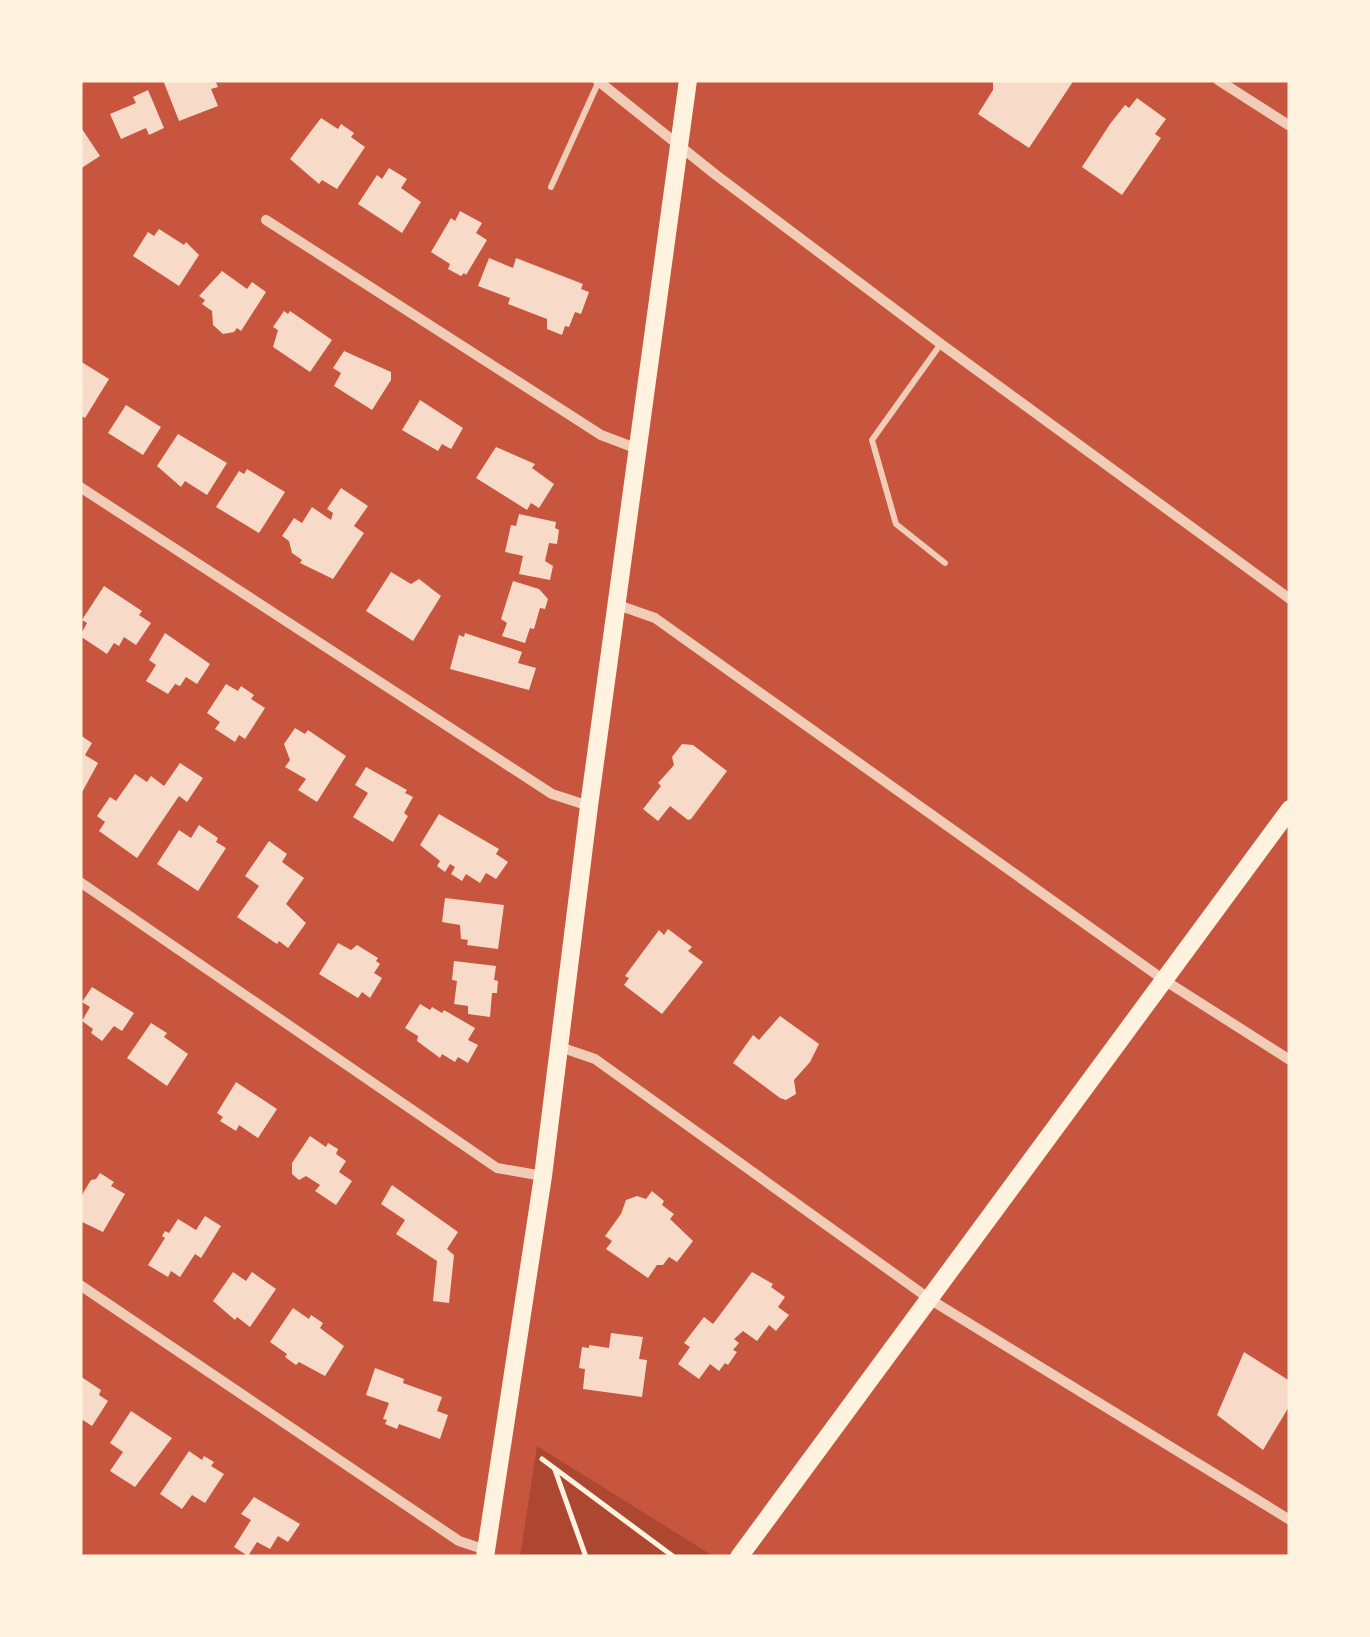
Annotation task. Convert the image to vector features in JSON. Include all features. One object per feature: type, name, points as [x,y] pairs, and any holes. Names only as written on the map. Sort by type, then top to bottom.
[{"type":"main road","points":[[486,1553],[543,1176],[688,80]]},
{"type":"main road","points":[[739,1557],[1290,809]]},
{"type":"street","points":[[1218,80],[1290,126]]},
{"type":"street","points":[[598,81],[941,344],[1290,600]]},
{"type":"street","points":[[266,220],[600,435],[638,448]]},
{"type":"street","points":[[80,488],[552,794],[589,806]]},
{"type":"street","points":[[618,606],[655,618],[1164,980],[1290,1060]]},
{"type":"street","points":[[80,882],[498,1168],[543,1176]]},
{"type":"street","points":[[560,1047],[596,1059],[931,1300],[1290,1520]]},
{"type":"street","points":[[80,1285],[459,1541],[486,1553]]},
{"type":"lane","points":[[550,187],[598,81]]},
{"type":"lane","points":[[941,344],[872,440],[896,524],[945,563]]},
{"type":"path","points":[[542,1459],[674,1557]]},
{"type":"path","points":[[555,1469],[586,1557]]},
{"type":"shaded area","points":[[537,1446],[710,1554],[520,1557]]},
{"type":"building","points":[[163,80],[215,80],[218,87],[211,89],[218,106],[179,121]]},
{"type":"building","points":[[993,80],[1074,80],[1029,148],[978,114],[993,90]]},
{"type":"building","points":[[148,90],[164,128],[149,135],[146,128],[121,139],[110,114],[136,103],[133,97]]},
{"type":"building","points":[[1137,98],[1166,119],[1155,134],[1161,138],[1122,195],[1082,167],[1125,105],[1129,108]]},
{"type":"building","points":[[321,118],[338,129],[341,124],[365,147],[337,189],[322,180],[319,184],[290,159]]},
{"type":"building","points":[[80,126],[100,156],[80,169]]},
{"type":"building","points":[[389,168],[407,179],[401,188],[421,202],[402,233],[358,204],[377,175],[382,179]]},
{"type":"building","points":[[460,211],[482,223],[476,233],[487,240],[466,275],[461,276],[431,252],[451,218],[455,221]]},
{"type":"building","points":[[159,229],[184,245],[186,242],[199,255],[179,286],[133,256],[148,232],[154,236]]},
{"type":"building","points":[[489,258],[513,268],[516,258],[583,284],[581,289],[589,292],[581,314],[575,312],[562,335],[547,329],[547,319],[508,304],[510,298],[478,286]]},
{"type":"building","points":[[222,271],[247,289],[252,282],[266,292],[241,331],[237,328],[223,334],[213,325],[212,311],[199,296]]},
{"type":"building","points":[[284,311],[290,311],[332,340],[310,372],[273,347],[278,330],[273,327]]},
{"type":"building","points":[[344,351],[391,372],[391,380],[372,410],[334,386],[341,373],[333,368]]},
{"type":"building","points":[[80,361],[109,379],[85,418],[80,415]]},
{"type":"building","points":[[420,400],[463,428],[451,449],[442,444],[438,451],[402,430]]},
{"type":"building","points":[[126,405],[161,427],[143,455],[108,433]]},
{"type":"building","points":[[178,434],[227,463],[207,495],[185,481],[181,487],[157,466]]},
{"type":"building","points":[[496,447],[535,464],[532,468],[554,484],[539,508],[531,503],[527,510],[476,478]]},
{"type":"building","points":[[247,469],[285,492],[259,533],[216,507],[239,471],[244,474]]},
{"type":"building","points":[[341,488],[368,506],[354,526],[364,533],[333,579],[300,563],[302,560],[292,553],[289,541],[282,536],[294,518],[302,523],[312,507],[331,520],[333,513],[327,509]]},
{"type":"building","points":[[519,514],[556,522],[557,544],[549,543],[545,561],[553,566],[550,580],[519,574],[523,556],[505,552],[511,525],[516,526]]},
{"type":"building","points":[[391,572],[411,584],[419,579],[441,596],[413,641],[366,611]]},
{"type":"building","points":[[513,581],[539,589],[548,599],[525,643],[502,636],[507,623],[501,619]]},
{"type":"building","points":[[104,586],[142,611],[139,615],[151,623],[136,645],[124,637],[107,654],[80,636],[87,623],[82,620]]},
{"type":"building","points":[[165,633],[210,664],[197,684],[186,677],[168,694],[146,681],[156,665],[149,660]]},
{"type":"building","points":[[465,633],[522,652],[518,663],[536,668],[529,690],[450,669],[459,635],[464,637]]},
{"type":"building","points":[[226,684],[238,691],[241,686],[265,708],[245,739],[239,735],[235,742],[215,729],[220,722],[207,713]]},
{"type":"building","points":[[295,728],[305,734],[308,730],[346,756],[317,802],[298,790],[306,779],[285,767],[290,760],[284,744]]},
{"type":"building","points":[[80,735],[92,743],[85,755],[98,763],[80,796]]},
{"type":"building","points":[[682,744],[693,745],[727,771],[691,819],[670,806],[658,821],[643,809],[674,765],[672,757]]},
{"type":"building","points":[[180,763],[203,778],[187,802],[179,796],[137,858],[99,831],[105,822],[97,816],[110,797],[116,801],[135,774],[147,782],[151,776],[164,786]]},
{"type":"building","points":[[366,767],[413,797],[404,813],[408,816],[393,842],[353,817],[368,793],[355,785]]},
{"type":"building","points":[[439,814],[499,849],[496,854],[508,862],[496,879],[486,873],[480,883],[466,874],[462,881],[451,874],[455,867],[450,864],[445,872],[437,866],[440,861],[420,845]]},
{"type":"building","points":[[199,825],[226,848],[198,891],[157,864],[179,830],[191,838]]},
{"type":"building","points":[[269,841],[287,854],[282,862],[304,878],[286,904],[306,923],[288,948],[237,917],[259,886],[245,876]]},
{"type":"building","points":[[445,898],[504,905],[498,949],[467,945],[468,940],[461,939],[460,925],[442,922]]},
{"type":"building","points":[[668,929],[692,947],[688,951],[703,962],[662,1014],[624,985],[629,978],[625,976],[659,930],[664,935]]},
{"type":"building","points":[[338,943],[351,950],[357,945],[378,958],[380,964],[374,973],[382,978],[370,998],[362,992],[358,998],[319,974]]},
{"type":"building","points":[[454,961],[496,966],[497,993],[492,993],[490,1017],[468,1014],[468,1006],[454,1004]]},
{"type":"building","points":[[92,987],[134,1013],[122,1031],[114,1026],[102,1041],[82,1021],[90,1007],[82,1002]]},
{"type":"building","points":[[420,1004],[442,1013],[444,1010],[475,1028],[468,1040],[478,1045],[468,1063],[458,1057],[455,1062],[442,1054],[440,1058],[405,1028]]},
{"type":"building","points":[[780,1016],[819,1044],[794,1080],[796,1094],[786,1100],[733,1063],[753,1035],[759,1040]]},
{"type":"building","points":[[151,1023],[188,1054],[167,1086],[127,1058]]},
{"type":"building","points":[[236,1082],[277,1109],[258,1138],[239,1125],[236,1131],[220,1121],[223,1117],[217,1113]]},
{"type":"building","points":[[310,1136],[326,1147],[328,1143],[338,1149],[336,1154],[346,1161],[339,1172],[352,1181],[336,1205],[315,1191],[320,1185],[306,1176],[299,1180],[292,1174],[292,1163]]},
{"type":"building","points":[[100,1173],[125,1194],[103,1232],[80,1221],[80,1198]]},
{"type":"building","points":[[392,1185],[458,1232],[447,1249],[454,1255],[449,1303],[433,1301],[437,1261],[396,1234],[405,1220],[381,1204]]},
{"type":"building","points":[[652,1191],[674,1214],[670,1219],[693,1241],[677,1262],[669,1257],[648,1278],[606,1249],[612,1241],[605,1236],[626,1200],[637,1196],[646,1199]]},
{"type":"building","points":[[205,1216],[221,1226],[201,1258],[195,1254],[180,1277],[171,1271],[168,1277],[148,1265],[165,1238],[165,1231],[169,1233],[178,1219],[196,1230]]},
{"type":"building","points":[[233,1272],[246,1281],[252,1272],[276,1289],[250,1327],[213,1301]]},
{"type":"building","points":[[752,1272],[773,1284],[771,1287],[785,1297],[778,1307],[789,1315],[776,1331],[769,1325],[757,1341],[743,1331],[734,1339],[739,1343],[733,1350],[737,1352],[728,1365],[725,1363],[719,1371],[710,1364],[699,1379],[678,1364],[690,1347],[684,1343],[704,1317],[713,1324]]},
{"type":"building","points":[[293,1308],[323,1323],[320,1328],[344,1346],[325,1376],[299,1362],[296,1365],[270,1342]]},
{"type":"building","points":[[611,1333],[643,1337],[639,1359],[647,1360],[642,1397],[583,1389],[585,1369],[579,1368],[582,1347],[609,1348]]},
{"type":"building","points":[[1244,1352],[1290,1381],[1290,1405],[1263,1450],[1217,1415]]},
{"type":"building","points":[[375,1368],[442,1397],[437,1411],[448,1415],[440,1439],[399,1424],[397,1429],[385,1424],[389,1403],[366,1395]]},
{"type":"building","points":[[80,1376],[101,1390],[99,1395],[108,1401],[92,1426],[83,1420],[80,1424]]},
{"type":"building","points":[[131,1411],[172,1438],[135,1487],[110,1471],[123,1452],[110,1443]]},
{"type":"building","points":[[189,1451],[202,1460],[204,1456],[214,1462],[211,1466],[224,1474],[205,1503],[192,1495],[182,1509],[160,1494]]},
{"type":"building","points":[[254,1497],[300,1524],[288,1542],[278,1536],[270,1549],[257,1542],[248,1556],[234,1547],[251,1520],[241,1514]]}]
